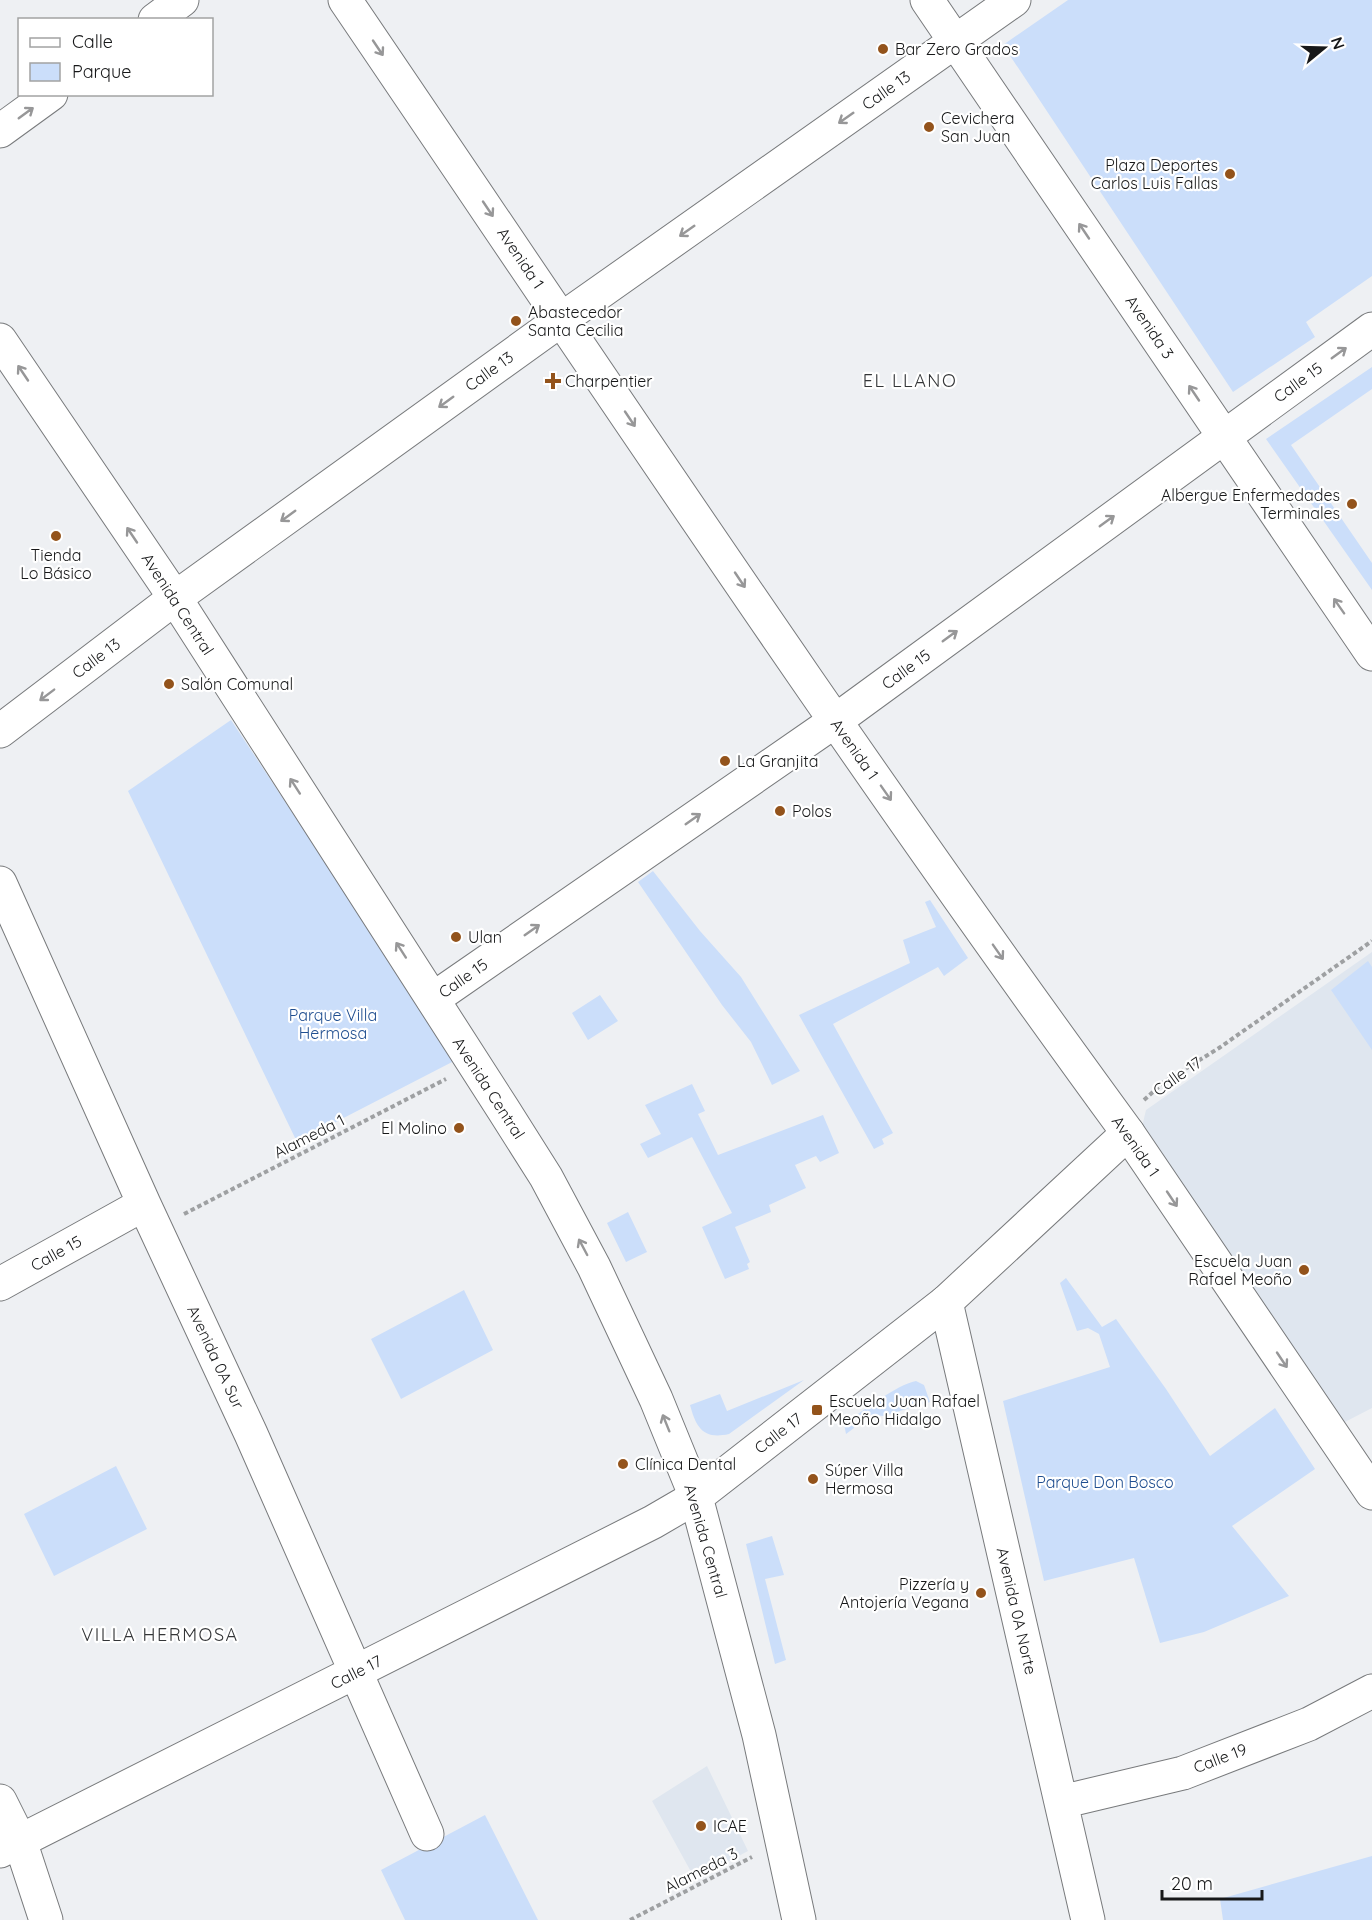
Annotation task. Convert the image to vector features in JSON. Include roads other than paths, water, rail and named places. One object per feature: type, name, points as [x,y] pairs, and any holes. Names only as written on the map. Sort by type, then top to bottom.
[{"type":"street","points":[[158,18],[182,0]]},
{"type":"street","name":"Avenida 1","points":[[345,0],[835,721],[1128,1133],[1372,1493]]},
{"type":"street","name":"Avenida 3","points":[[927,0],[1372,654]]},
{"type":"street","name":"Calle 13","points":[[0,731],[175,598],[561,319],[1014,0]]},
{"type":"street","points":[[0,131],[48,96]]},
{"type":"street","name":"Calle 15","points":[[433,999],[835,721],[1372,329]]},
{"type":"street","name":"Avenida Central","points":[[0,340],[175,598],[433,999],[546,1177],[594,1267],[656,1399],[696,1497],[759,1736],[799,1920]]},
{"type":"street","name":"Avenida 0A Sur","points":[[0,883],[251,1434],[427,1834]]},
{"type":"street","name":"Calle 17","points":[[10,1846],[653,1522],[696,1497],[946,1302],[1128,1133]]},
{"type":"street","name":"Calle 15","points":[[0,1284],[150,1216]]},
{"type":"street","name":"Avenida 0A Norte","points":[[946,1302],[1088,1920]]},
{"type":"street","name":"Calle 19","points":[[1060,1802],[1183,1773],[1309,1724],[1372,1691]]},
{"type":"street","points":[[0,1801],[10,1846],[46,1920]]},
{"type":"place","name":"Bar Zero Grados","points":[[883,49]]},
{"type":"place","name":"Cevichera San Juan","points":[[929,127]]},
{"type":"place","name":"Plaza Deportes Carlos Luis Fallas","points":[[1230,174]]},
{"type":"place","name":"Abastecedor Santa Cecilia","points":[[516,321]]},
{"type":"place","name":"Charpentier","points":[[553,381]]},
{"type":"place","name":"Albergue Enfermedades Terminales","points":[[1352,504]]},
{"type":"place","name":"Tienda Lo Básico","points":[[56,536]]},
{"type":"place","name":"Salón Comunal","points":[[169,684]]},
{"type":"place","name":"La Granjita","points":[[725,761]]},
{"type":"place","name":"Polos","points":[[780,811]]},
{"type":"place","name":"Ulan","points":[[456,937]]},
{"type":"place","name":"El Molino","points":[[459,1128]]},
{"type":"place","name":"Escuela Juan Rafael Meoño","points":[[1304,1270]]},
{"type":"place","name":"Escuela Juan Rafael Meoño Hidalgo","points":[[817,1410]]},
{"type":"place","name":"Clínica Dental","points":[[623,1464]]},
{"type":"place","name":"Súper Villa Hermosa","points":[[813,1479]]},
{"type":"place","name":"Pizzería y Antojería Vegana","points":[[981,1593]]},
{"type":"place","name":"ICAE","points":[[701,1826]]},
{"type":"district","name":"EL LLANO","points":[[910,380]]},
{"type":"district","name":"VILLA HERMOSA","points":[[160,1634]]},
{"type":"park label","name":"Parque Villa Hermosa","points":[[333,1024]]},
{"type":"park label","name":"Parque Don Bosco","points":[[1105,1482]]}]
